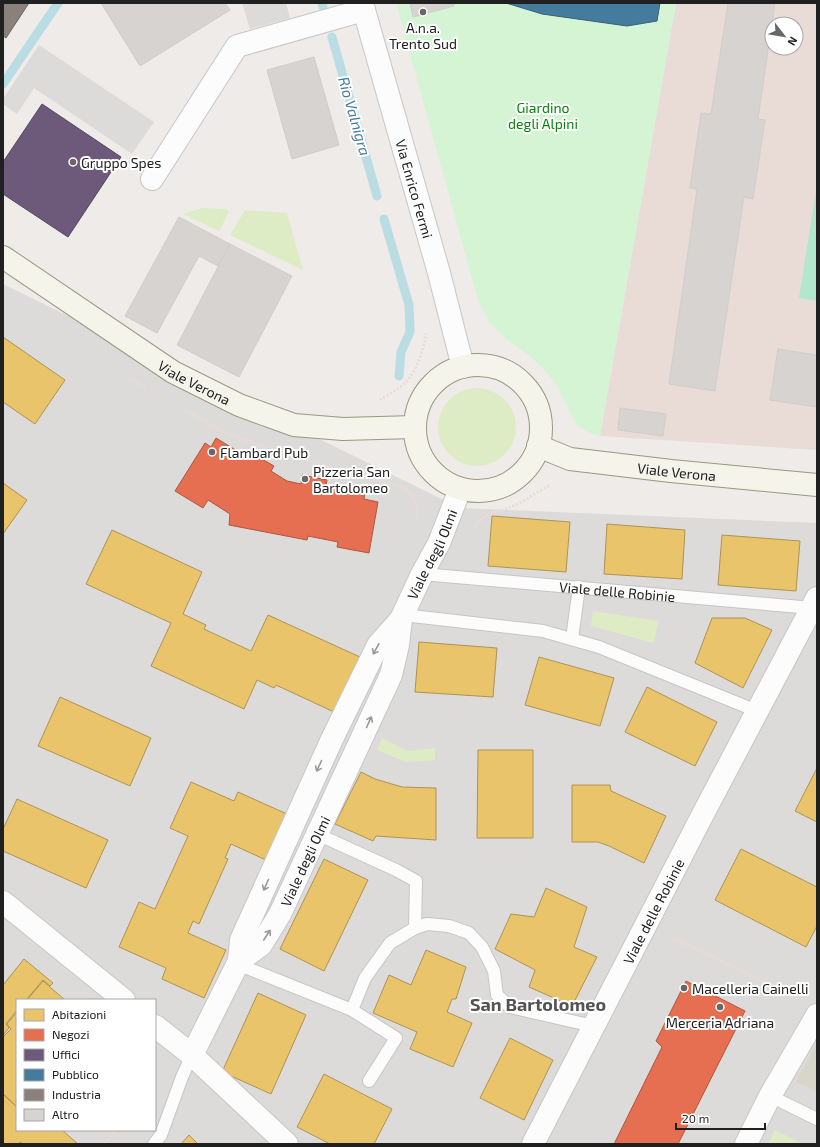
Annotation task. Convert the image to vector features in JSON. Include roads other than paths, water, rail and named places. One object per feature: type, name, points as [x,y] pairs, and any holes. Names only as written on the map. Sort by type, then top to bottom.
[{"type":"main road","name":"Viale Verona","points":[[3,257],[173,372],[239,405],[294,425],[343,429],[415,427]]},
{"type":"main road","points":[[471,364],[489,365],[506,370],[521,381],[532,394],[539,410],[542,428],[538,446],[530,464],[516,478],[499,487],[480,491],[460,489],[445,482],[432,472],[422,458],[416,443],[415,427],[417,411],[422,398],[430,386],[441,376],[453,369],[463,367],[471,364]]},
{"type":"main road","name":"Viale Verona","points":[[538,446],[570,459],[671,471],[817,485]]},
{"type":"street","name":"Via Enrico Fermi","points":[[152,179],[237,46],[363,7],[439,273],[463,367]]},
{"type":"street","name":"Viale degli Olmi","points":[[192,1054],[238,962],[241,940],[332,739],[378,645],[402,617],[422,574],[439,543],[460,489]]},
{"type":"street","name":"Viale delle Robinie","points":[[533,1144],[814,603]]},
{"type":"street","name":"Viale degli Olmi","points":[[238,962],[261,944],[280,914],[391,675],[398,645],[402,617]]},
{"type":"street","points":[[332,739],[356,750]]},
{"type":"street","points":[[3,902],[123,999]]},
{"type":"street","points":[[746,1144],[770,1096],[810,1008]]},
{"type":"street","points":[[156,1027],[192,1054],[287,1144]]},
{"type":"lane","name":"Viale delle Robinie","points":[[422,574],[579,587],[814,603]]},
{"type":"lane","points":[[572,639],[579,587]]},
{"type":"lane","points":[[402,617],[543,631],[599,647],[757,711]]},
{"type":"lane","points":[[317,834],[396,870],[416,881],[414,928]]},
{"type":"lane","points":[[352,1010],[365,978],[390,943],[414,928],[428,924],[449,926],[469,933],[482,947],[494,972],[497,995],[510,1007],[593,1026]]},
{"type":"lane","points":[[238,962],[352,1010],[396,1038],[369,1081]]},
{"type":"lane","points":[[154,1144],[160,1135],[192,1054]]},
{"type":"lane","points":[[770,1096],[817,1119]]},
{"type":"waterway","points":[[3,84],[58,3]]},
{"type":"waterway","name":"Rio Valnigra","points":[[322,3],[323,7]]},
{"type":"waterway","name":"Rio Valnigra","points":[[332,37],[377,196]]},
{"type":"waterway","name":"Rio Valnigra","points":[[384,219],[409,305],[410,332],[401,352],[399,376]]},
{"type":"place","name":"A.n.a. Trento Sud","points":[[423,12]]},
{"type":"place","name":"Gruppo Spes","points":[[73,162]]},
{"type":"place","name":"Flambard Pub","points":[[212,452]]},
{"type":"place","name":"Pizzeria San Bartolomeo","points":[[305,479]]},
{"type":"place","name":"Macelleria Cainelli","points":[[684,988]]},
{"type":"place","name":"Merceria Adriana","points":[[720,1007]]},
{"type":"district","name":"San Bartolomeo","points":[[538,1004]]},
{"type":"park label","name":"Giardino degli Alpini","points":[[543,116]]}]
